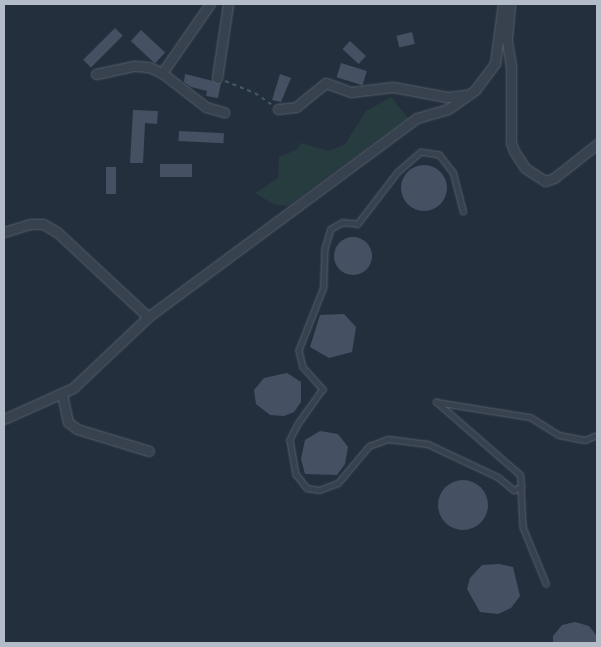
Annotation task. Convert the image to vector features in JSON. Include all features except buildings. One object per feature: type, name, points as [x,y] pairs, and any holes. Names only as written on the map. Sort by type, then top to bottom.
[{"type":"street","points":[[162,73],[210,4]]},
{"type":"street","points":[[217,78],[228,4]]},
{"type":"street","points":[[4,419],[62,394],[148,317],[417,118],[448,108],[468,94],[494,63],[502,4]]},
{"type":"street","points":[[510,4],[507,41],[512,65],[511,143],[518,157],[531,174],[545,181],[554,178],[597,144]]},
{"type":"street","points":[[96,74],[135,66],[162,73],[193,99],[206,107],[224,112]]},
{"type":"street","points":[[278,109],[296,107],[326,83],[351,92],[393,87],[447,97],[468,94]]},
{"type":"street","points":[[4,232],[31,224],[43,224],[57,232],[148,317]]},
{"type":"street","points":[[62,394],[68,422],[77,429],[150,451]]},
{"type":"lane","points":[[463,212],[453,173],[439,155],[421,152],[398,172],[358,224],[342,223],[331,229],[325,249],[324,287],[299,350],[303,367],[323,389],[298,424],[290,440],[292,458],[296,474],[307,488],[320,490],[338,483],[369,446],[388,440],[428,444],[498,477],[514,490],[521,487]]},
{"type":"lane","points":[[546,583],[523,527],[520,475],[436,402],[530,417],[559,435],[585,440],[597,435]]},
{"type":"path","points":[[217,78],[255,93],[278,109]]},
{"type":"green space","points":[[391,97],[408,118],[288,206],[273,204],[255,193],[278,178],[279,157],[296,150],[301,143],[329,151],[345,144],[366,111]]}]
